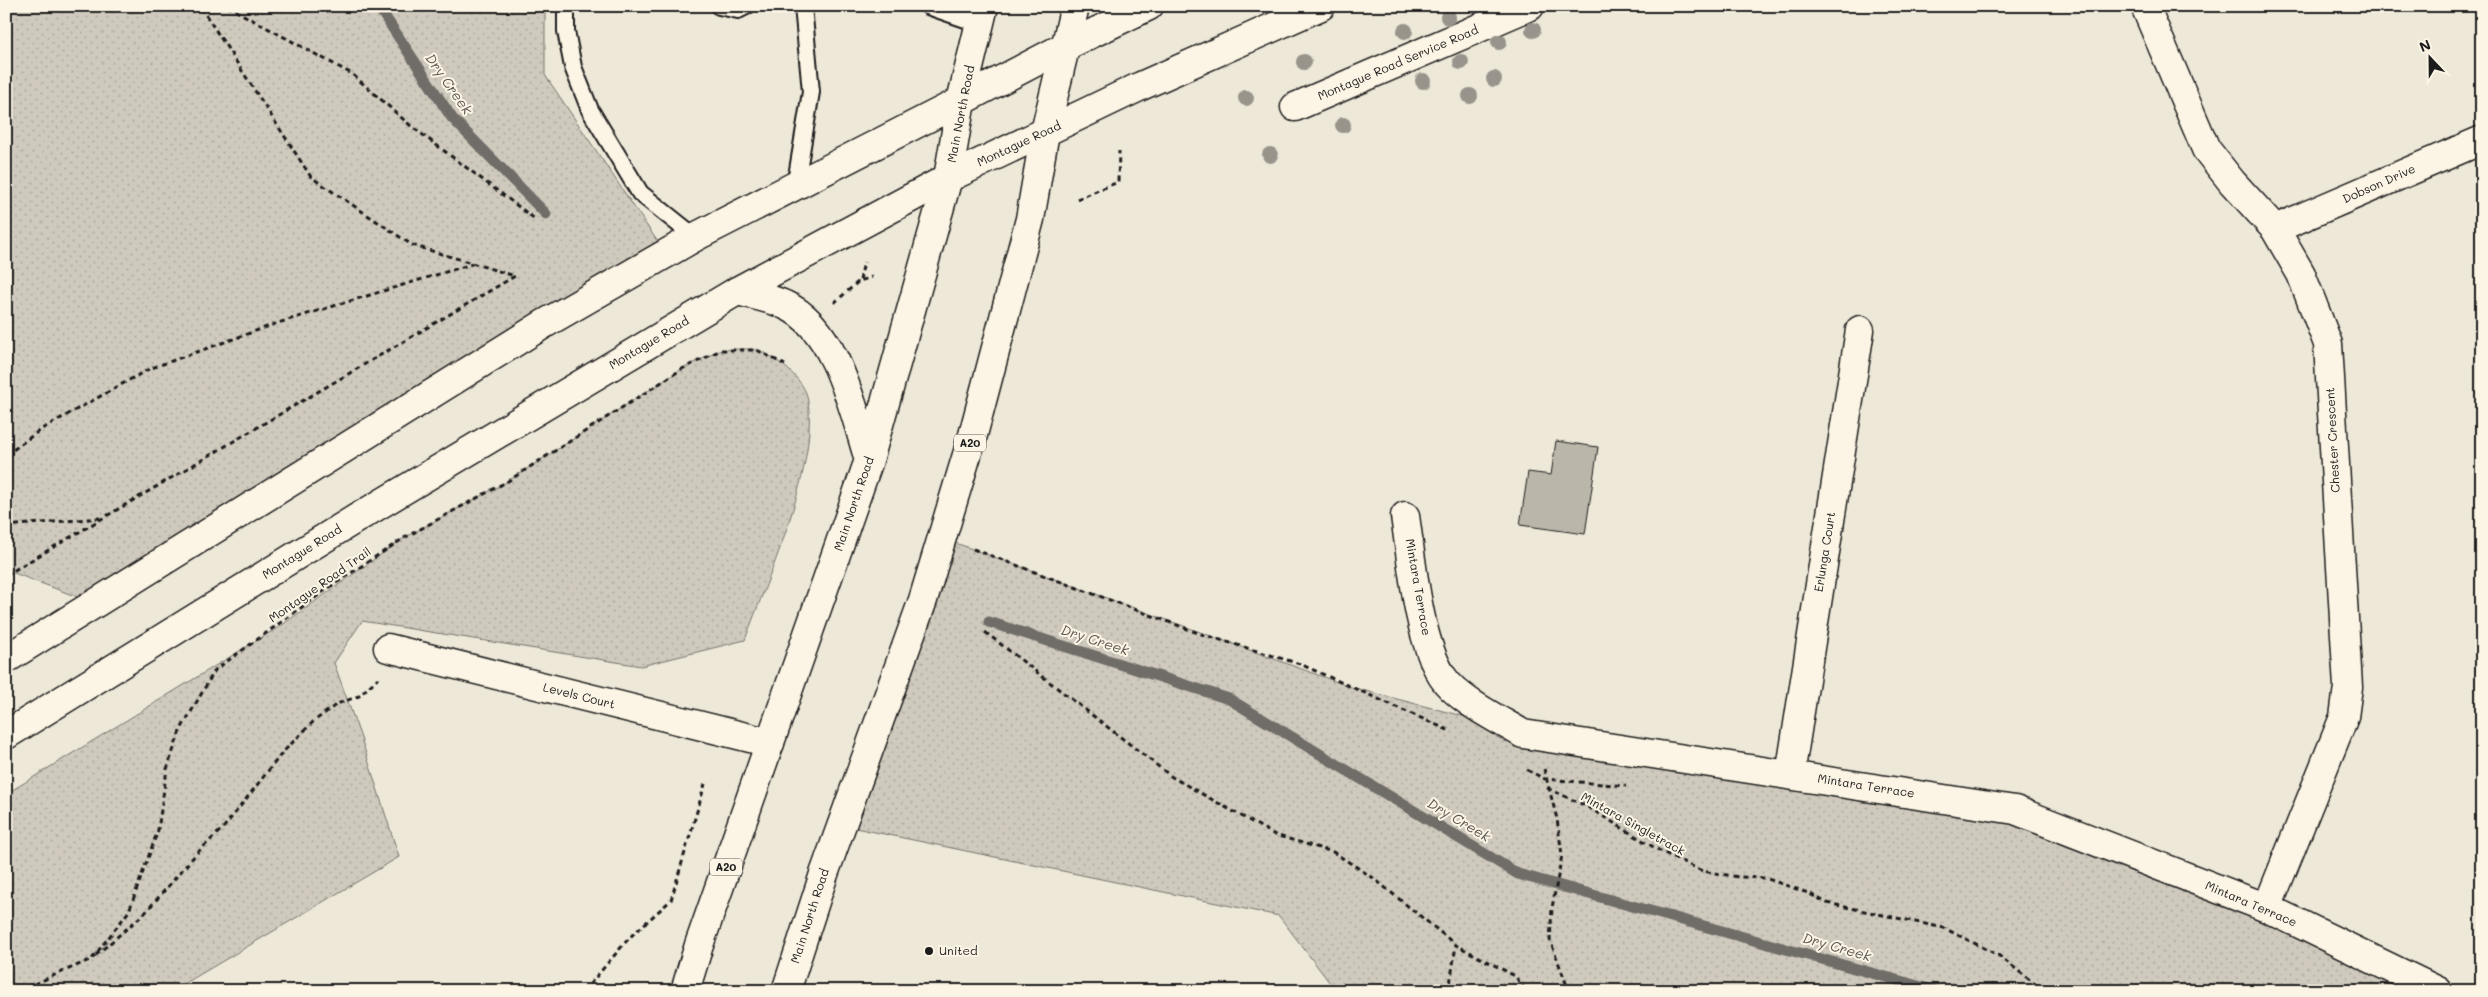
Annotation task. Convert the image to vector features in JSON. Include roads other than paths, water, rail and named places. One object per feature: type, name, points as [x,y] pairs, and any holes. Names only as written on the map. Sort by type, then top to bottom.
[{"type":"main road","name":"Main North Road","points":[[786,991],[824,874],[923,600],[973,435],[1030,219],[1045,132],[1075,6]]},
{"type":"main road","points":[[6,659],[544,324],[695,237],[1064,46],[1149,6]]},
{"type":"main road","name":"Montague Road","points":[[6,735],[365,513],[737,291],[948,178],[1141,86],[1321,6]]},
{"type":"main road","name":"Montague Road Service Road","points":[[1294,107],[1530,6]]},
{"type":"main road","name":"Chester Crescent","points":[[2144,6],[2206,149],[2232,182],[2275,229],[2300,274],[2328,344],[2348,687],[2344,717],[2267,908]]},
{"type":"main road","name":"Main North Road","points":[[685,991],[699,945],[869,460],[948,178],[961,101],[982,15]]},
{"type":"main road","name":"Dobson Drive","points":[[2275,229],[2482,140]]},
{"type":"main road","points":[[737,291],[786,305],[811,322],[840,372],[869,460]]},
{"type":"main road","name":"Erlunga Court","points":[[1790,775],[1860,330]]},
{"type":"main road","name":"Mintara Terrace","points":[[1405,516],[1426,637],[1442,677],[1471,704],[1523,734],[2016,810],[2267,908],[2438,991]]},
{"type":"main road","name":"Levels Court","points":[[388,648],[770,743]]},
{"type":"lane","points":[[566,6],[566,31],[573,66],[590,110],[640,192],[695,237]]},
{"type":"lane","points":[[719,6],[738,10],[746,6]]},
{"type":"lane","points":[[793,186],[797,176],[811,92],[803,6]]},
{"type":"lane","points":[[928,6],[982,15]]},
{"type":"waterway","name":"Dry Creek","points":[[378,6],[452,118],[546,214]]},
{"type":"waterway","name":"Dry Creek","points":[[989,622],[1229,699],[1518,874],[1936,991]]},
{"type":"place","name":"United","points":[[929,951]]}]
